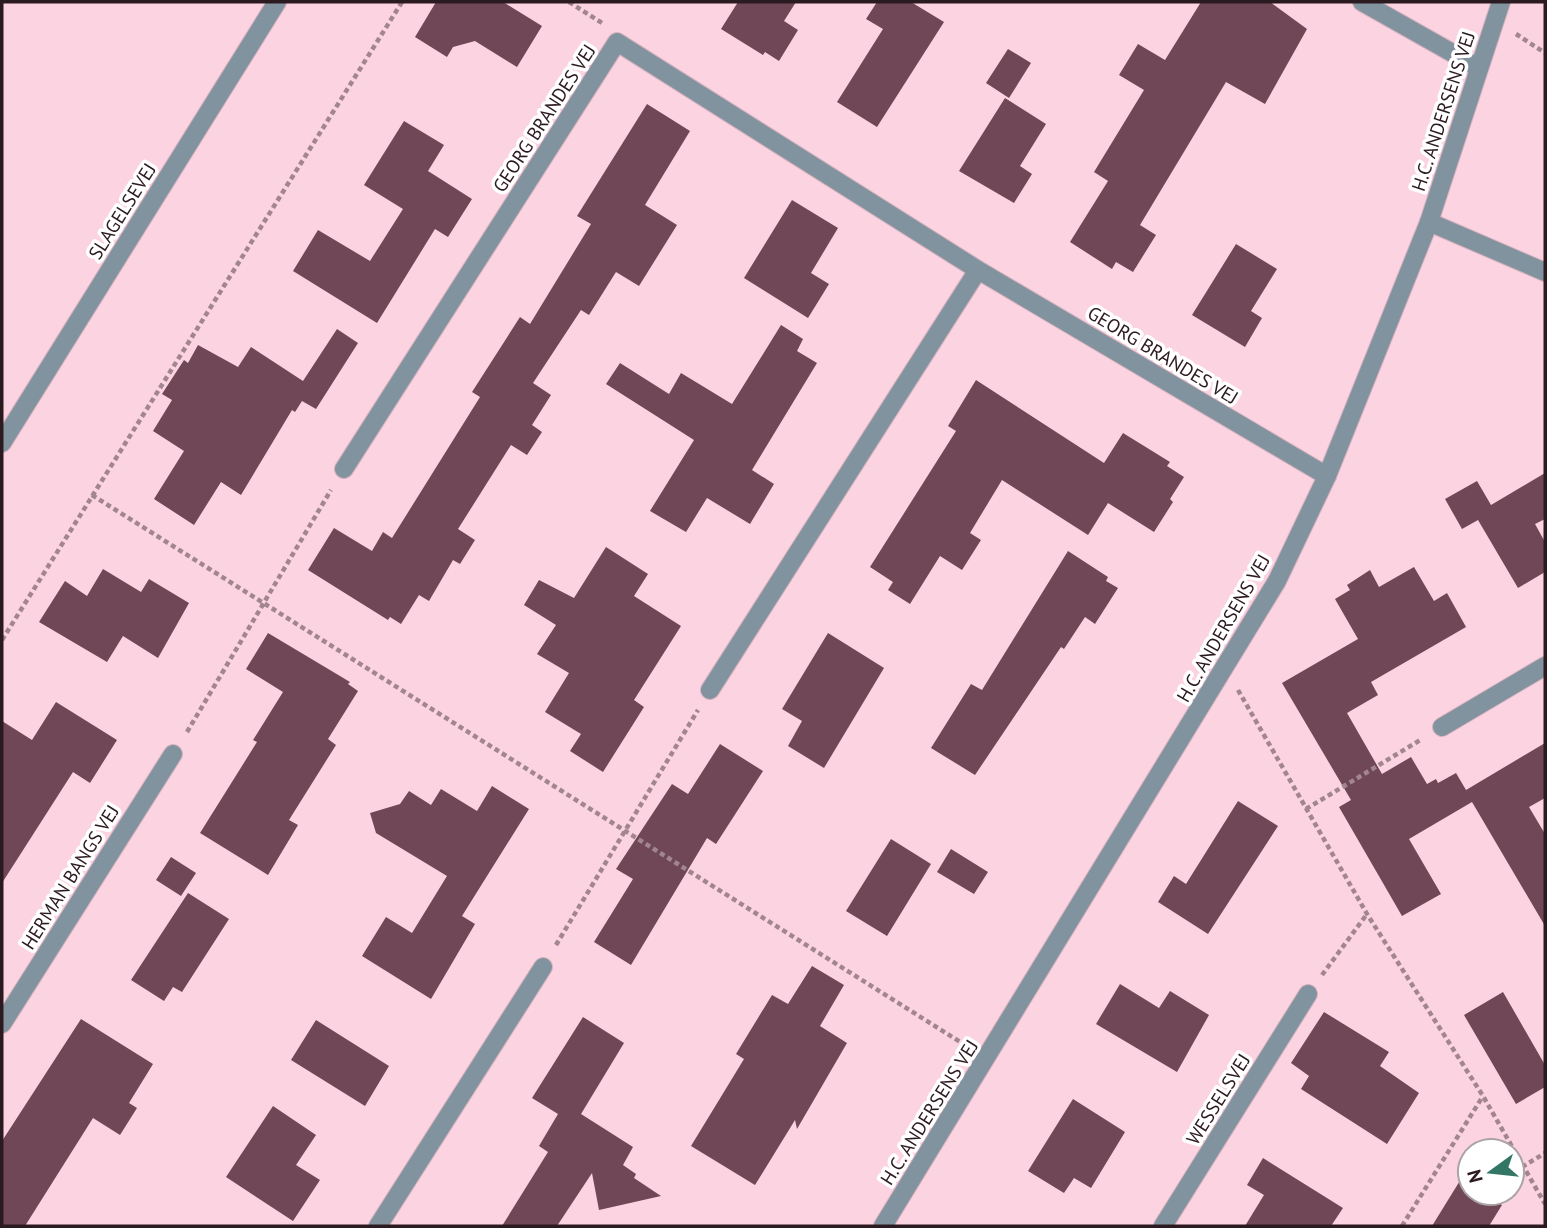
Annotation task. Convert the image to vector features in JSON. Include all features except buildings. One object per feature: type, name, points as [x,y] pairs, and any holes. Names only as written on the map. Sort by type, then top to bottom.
[{"type":"street","name":"SLAGELSEVEJ","points":[[2,443],[277,2]]},
{"type":"street","points":[[1362,2],[1479,68]]},
{"type":"street","name":"H.C. ANDERSENS VEJ","points":[[883,1226],[1277,581],[1327,476],[1429,222],[1501,2]]},
{"type":"street","name":"GEORG BRANDES VEJ","points":[[344,469],[617,42],[978,270],[1327,476]]},
{"type":"street","points":[[1429,222],[1545,272]]},
{"type":"street","points":[[710,690],[978,270]]},
{"type":"street","points":[[1442,727],[1545,666]]},
{"type":"street","name":"HERMAN BANGS VEJ","points":[[2,1024],[173,754]]},
{"type":"street","points":[[378,1226],[543,967]]},
{"type":"street","name":"WESSELSVEJ","points":[[1163,1226],[1308,994]]},
{"type":"path","points":[[2,640],[402,2]]},
{"type":"path","points":[[569,2],[612,30],[617,42]]},
{"type":"path","points":[[173,754],[344,469]]},
{"type":"path","points":[[92,495],[987,1059]]},
{"type":"path","points":[[1221,676],[1239,691],[1367,914],[1483,1096],[1506,1137]]},
{"type":"path","points":[[543,967],[710,690]]},
{"type":"path","points":[[1306,809],[1442,727]]},
{"type":"path","points":[[1308,994],[1367,914]]},
{"type":"path","points":[[1402,1226],[1483,1096]]},
{"type":"path","points":[[1526,1165],[1545,1153]]},
{"type":"path","points":[[1526,1173],[1545,1204]]}]
